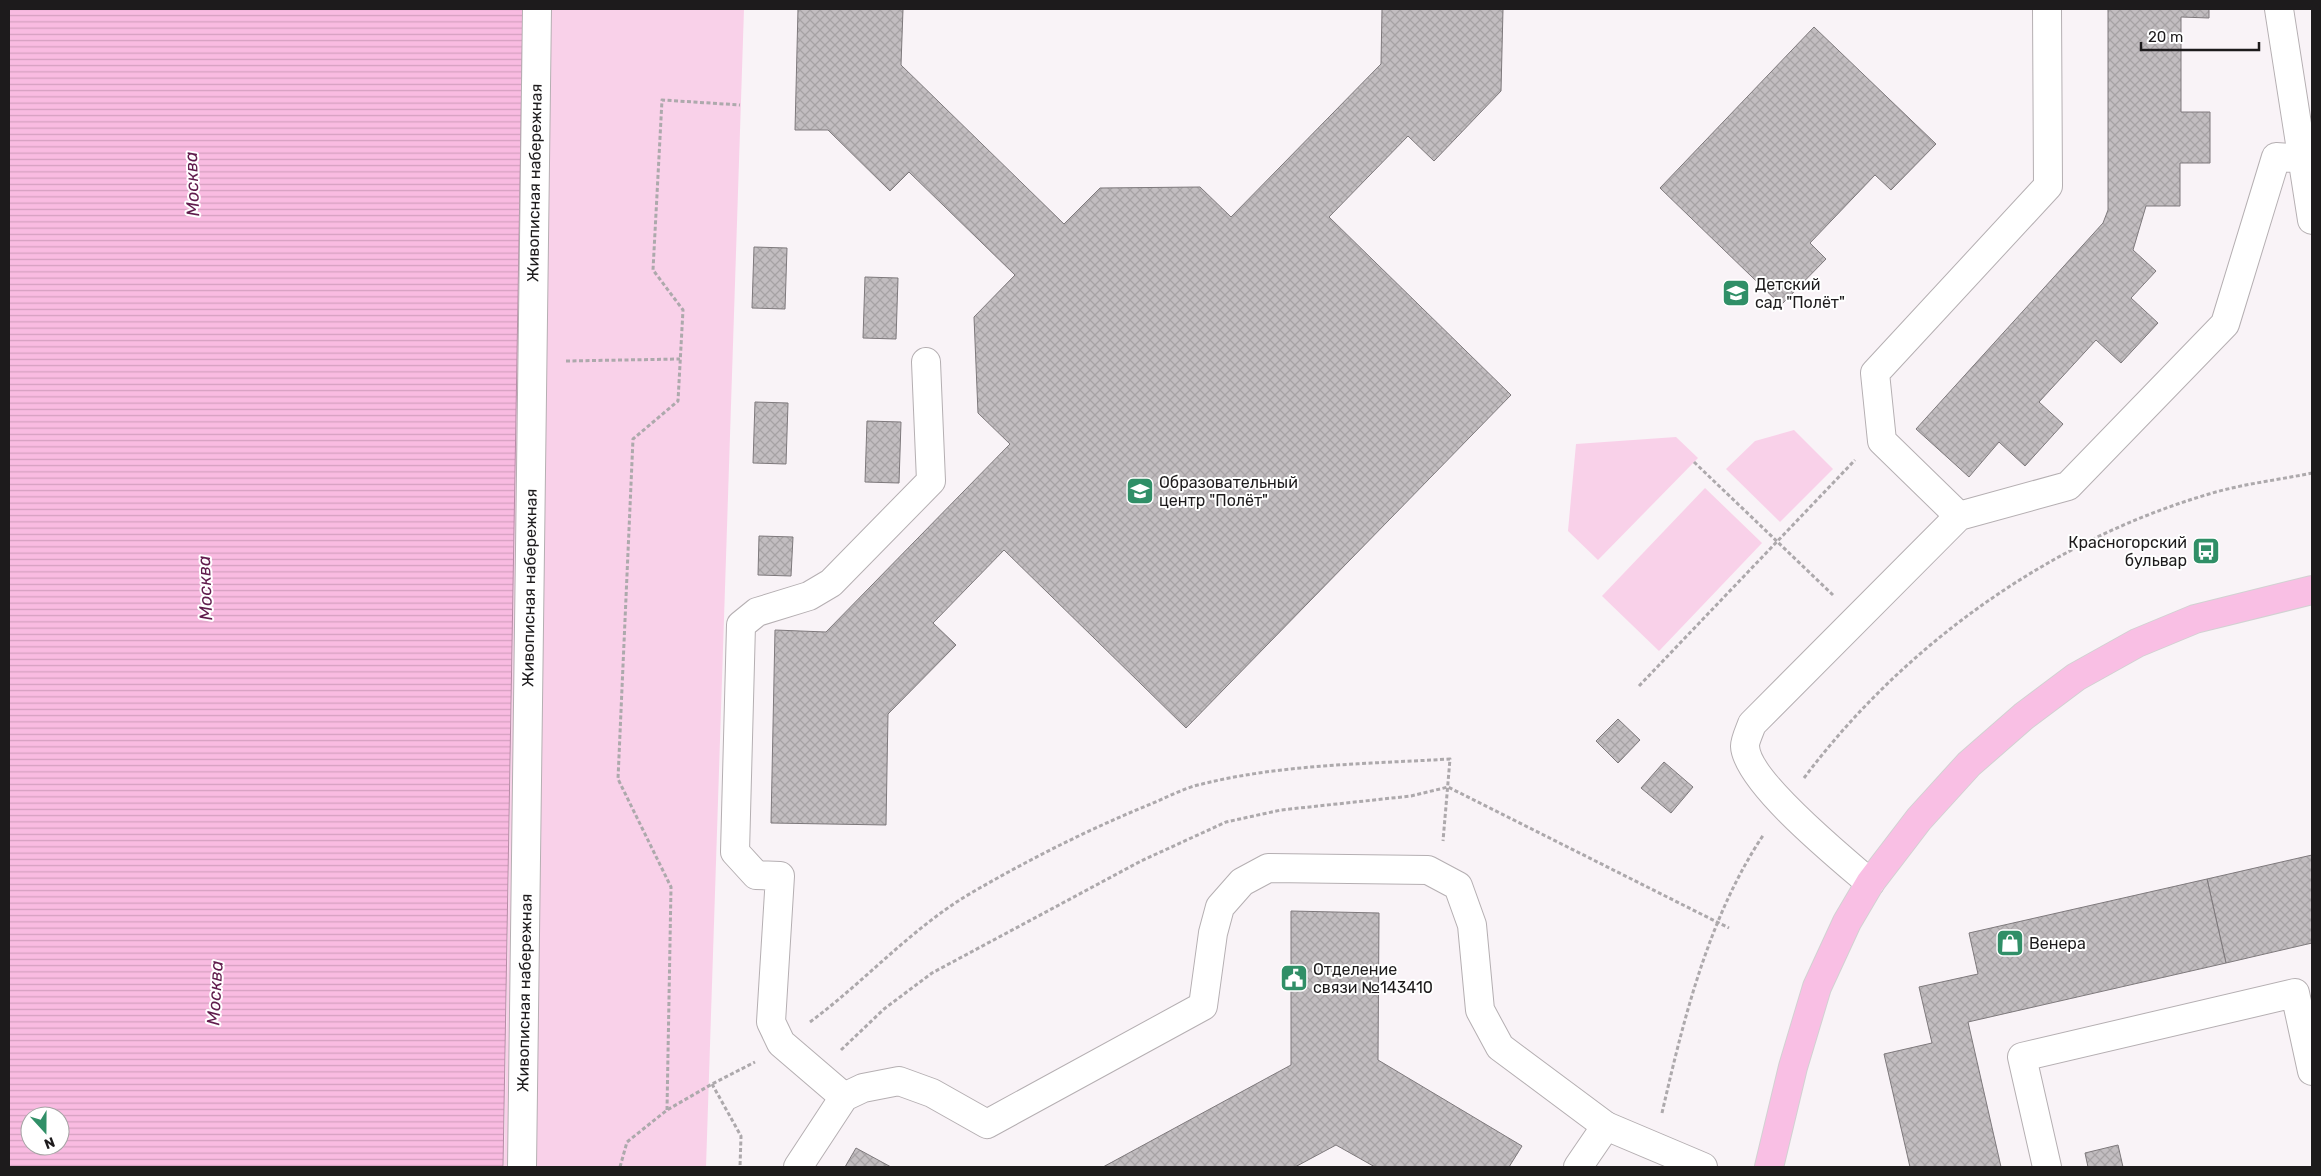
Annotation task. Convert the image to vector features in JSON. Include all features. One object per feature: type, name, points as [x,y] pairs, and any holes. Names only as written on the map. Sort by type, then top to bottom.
[{"type":"main road","points":[[1769,1167],[1793,1067],[1817,987],[1847,922],[1870,883],[1919,819],[1969,764],[2024,716],[2076,676],[2137,644],[2195,619],[2312,590]]},
{"type":"street","name":"Живописная набережная","points":[[522,1167],[536,9]]},
{"type":"street","points":[[1959,516],[1882,441],[1875,373],[2048,186],[2047,9]]},
{"type":"street","points":[[2279,9],[2308,159],[2312,220]]},
{"type":"street","points":[[1870,883],[1791,813],[1750,762],[1745,745],[1752,724],[1959,516],[2068,486],[2225,324],[2276,157],[2308,159]]},
{"type":"street","points":[[844,1096],[781,1043],[772,1022],[780,876],[756,875],[735,852],[740,625],[757,612],[809,596],[831,583],[931,481],[926,362]]},
{"type":"street","points":[[798,1167],[844,1096],[862,1088],[899,1081],[932,1093],[987,1124],[1203,1006],[1213,933],[1220,907],[1242,882],[1268,868],[1428,870],[1458,886],[1472,925],[1480,1010],[1500,1047],[1606,1126],[1703,1167]]},
{"type":"street","points":[[2047,1167],[2022,1057],[2294,993],[2312,1071]]},
{"type":"street","points":[[1578,1167],[1606,1126]]},
{"type":"path","points":[[667,1110],[671,887],[618,778],[633,439],[678,401],[683,310],[653,270],[662,100],[740,105]]},
{"type":"path","points":[[532,362],[680,358]]},
{"type":"path","points":[[1639,686],[1861,454],[1882,441]]},
{"type":"path","points":[[1694,462],[1858,618]]},
{"type":"path","points":[[1654,1146],[1682,1028],[1711,941],[1744,864],[1784,805],[1821,756],[1862,710],[1920,655],[1989,600],[2066,552],[2140,518],[2210,494],[2312,473]]},
{"type":"path","points":[[620,1167],[628,1142],[667,1110],[755,1062],[840,1000],[906,940],[966,896],[1031,859],[1120,816],[1200,784],[1276,769],[1450,759],[1440,877]]},
{"type":"path","points":[[712,1084],[741,1136],[740,1167]]},
{"type":"shaded area","points":[[523,9],[744,9],[706,1167],[504,1167]]},
{"type":"shaded area","points":[[1794,430],[1833,469],[1780,522],[1726,469],[1755,441]]},
{"type":"shaded area","points":[[1676,437],[1698,458],[1598,560],[1568,531],[1576,444]]},
{"type":"shaded area","points":[[1705,488],[1762,543],[1659,651],[1602,596]]},
{"type":"water","name":"Москва","points":[[9,9],[523,9],[503,1167],[9,1167]]},
{"type":"building","points":[[798,9],[903,9],[901,65],[1064,224],[1100,188],[1200,187],[1231,217],[1381,64],[1382,9],[1503,9],[1501,91],[1434,161],[1408,136],[1329,217],[1511,395],[1186,728],[1004,550],[933,623],[956,645],[888,714],[886,825],[771,823],[775,630],[826,632],[1010,444],[978,413],[974,317],[1015,275],[909,172],[890,191],[828,130],[795,130]]},
{"type":"building","points":[[2108,9],[2209,9],[2209,18],[2181,17],[2181,112],[2210,112],[2210,163],[2180,163],[2180,206],[2146,206],[2133,250],[2156,271],[2131,298],[2158,323],[2121,363],[2096,340],[2039,402],[2063,424],[2025,466],[1999,442],[1969,477],[1916,429],[2103,223],[2108,210]]},
{"type":"building","points":[[1814,27],[1936,144],[1891,190],[1875,175],[1810,243],[1826,259],[1781,305],[1660,188]]},
{"type":"building","points":[[754,247],[787,248],[785,309],[752,308]]},
{"type":"building","points":[[865,277],[898,278],[896,339],[863,338]]},
{"type":"building","points":[[755,402],[788,403],[786,464],[753,463]]},
{"type":"building","points":[[867,421],[901,422],[899,483],[865,482]]},
{"type":"building","points":[[759,536],[793,537],[791,576],[758,575]]},
{"type":"building","points":[[1618,719],[1640,740],[1618,763],[1596,741]]},
{"type":"building","points":[[1664,762],[1693,787],[1671,813],[1641,788]]},
{"type":"building","points":[[2312,855],[2312,943],[2226,963],[2207,879]]},
{"type":"building","points":[[2207,879],[2226,963],[1968,1022],[2001,1167],[1910,1167],[1884,1054],[1932,1043],[1919,987],[1978,974],[1969,933]]},
{"type":"building","points":[[1291,911],[1379,913],[1378,1060],[1522,1146],[1509,1167],[1375,1167],[1336,1145],[1295,1167],[1103,1167],[1291,1065]]},
{"type":"building","points":[[2118,1145],[2123,1167],[2088,1167],[2085,1153]]},
{"type":"building","points":[[856,1148],[891,1167],[845,1167]]},
{"type":"place","name":"Детский сад \"Полёт\"","points":[[1736,293]]},
{"type":"place","name":"Образовательный центр \"Полёт\"","points":[[1140,491]]},
{"type":"place","name":"Красногорский бульвар","points":[[2206,551]]},
{"type":"place","name":"Венера","points":[[2010,943]]},
{"type":"place","name":"Отделение связи №143410","points":[[1294,978]]}]
